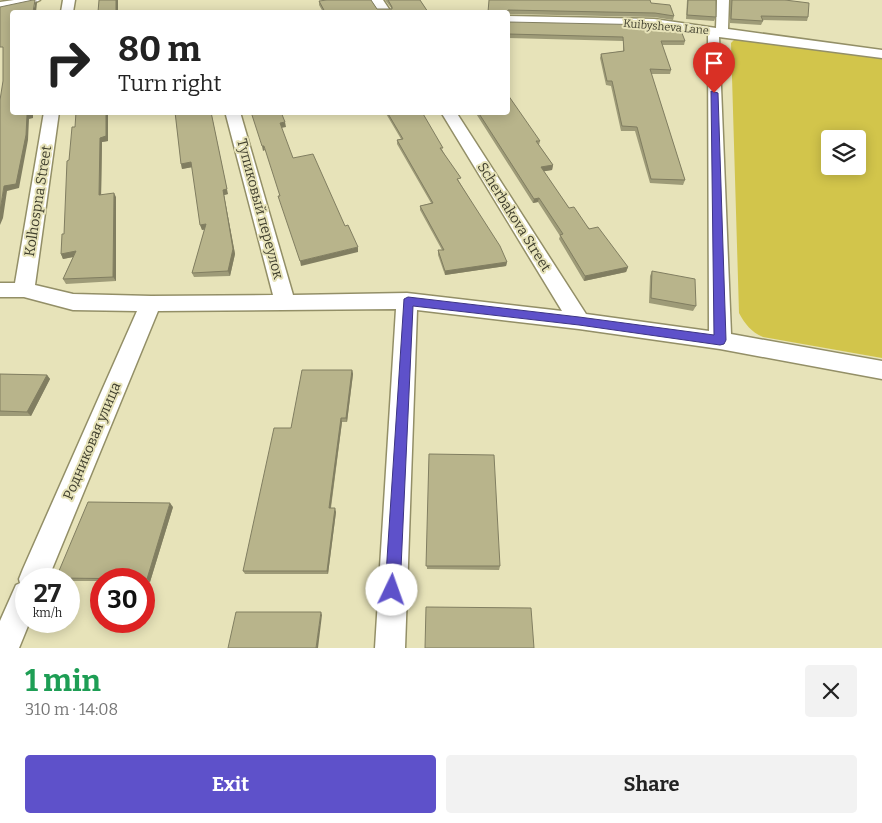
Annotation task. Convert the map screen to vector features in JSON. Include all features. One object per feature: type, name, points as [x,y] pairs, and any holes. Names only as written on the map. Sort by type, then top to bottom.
[{"type":"street","points":[[0,6],[34,0]]},
{"type":"street","points":[[720,340],[713,36],[724,28],[723,0]]},
{"type":"street","name":"Kuibysheva Lane","points":[[510,20],[654,23],[882,54]]},
{"type":"street","name":"Kolhospna Street","points":[[24,290],[52,115]]},
{"type":"street","name":"Тупиковый переулок","points":[[234,115],[285,302]]},
{"type":"street","name":"Scherbakova Street","points":[[450,115],[579,321]]},
{"type":"street","points":[[0,290],[24,290],[73,302],[151,304],[408,301],[720,340],[882,370]]},
{"type":"street","points":[[390,648],[408,301]]},
{"type":"street","name":"Родниковая улица","points":[[38,568],[151,304]]},
{"type":"street","points":[[4,648],[15,622]]},
{"type":"shaded area","points":[[735,39],[882,57],[882,358],[763,337],[749,327],[739,313],[731,43]]},
{"type":"building","points":[[35,0],[33,10],[10,10],[10,115],[27,115],[26,135],[16,184],[4,186],[0,211],[0,100],[3,81],[3,47],[0,47],[0,7]]},
{"type":"building","points":[[99,0],[116,0],[116,10],[98,10]]},
{"type":"building","points":[[371,0],[377,9],[392,9],[388,0],[420,0],[427,10],[324,10],[319,1]]},
{"type":"building","points":[[489,0],[650,0],[651,3],[670,5],[674,16],[655,13],[488,10]]},
{"type":"building","points":[[688,0],[716,0],[716,17],[687,15]]},
{"type":"building","points":[[732,0],[785,0],[809,3],[808,17],[761,16],[763,21],[731,19]]},
{"type":"building","points":[[510,22],[655,25],[680,28],[685,41],[661,41],[671,70],[650,69],[685,180],[651,179],[637,127],[622,126],[612,81],[607,81],[601,54],[624,51],[623,37],[510,34]]},
{"type":"building","points":[[510,98],[540,141],[536,141],[553,165],[541,167],[569,208],[574,207],[589,229],[598,227],[628,267],[585,276],[560,235],[563,234],[539,198],[534,199],[480,115],[510,115]]},
{"type":"building","points":[[76,115],[106,115],[106,136],[100,138],[99,195],[114,193],[113,277],[63,279],[76,251],[61,254],[62,234],[64,234],[67,161],[69,160],[72,127],[75,127]]},
{"type":"building","points":[[175,115],[212,115],[227,189],[223,190],[233,249],[228,271],[192,273],[206,224],[200,225],[191,162],[181,164]]},
{"type":"building","points":[[252,115],[282,115],[285,122],[280,123],[293,158],[313,154],[345,226],[348,225],[358,247],[300,261],[278,196],[280,196],[264,146],[262,146]]},
{"type":"building","points":[[389,115],[424,115],[443,148],[440,148],[461,178],[457,179],[500,246],[507,262],[445,271],[438,250],[444,250],[420,206],[433,203],[397,140],[403,139]]},
{"type":"building","points":[[652,271],[695,279],[696,306],[651,298]]},
{"type":"building","points":[[302,370],[352,370],[346,418],[341,418],[329,508],[335,508],[327,571],[243,571],[274,428],[291,428]]},
{"type":"building","points":[[0,374],[47,375],[27,412],[0,411]]},
{"type":"building","points":[[429,454],[494,455],[500,566],[426,566]]},
{"type":"building","points":[[88,502],[170,503],[150,568],[90,568],[90,578],[80,578],[80,568],[60,568]]},
{"type":"building","points":[[426,607],[531,608],[534,648],[425,648]]},
{"type":"building","points":[[236,612],[321,612],[316,648],[228,648]]},
{"type":"route","points":[[392,590],[408,301],[720,340],[714,93]]}]
